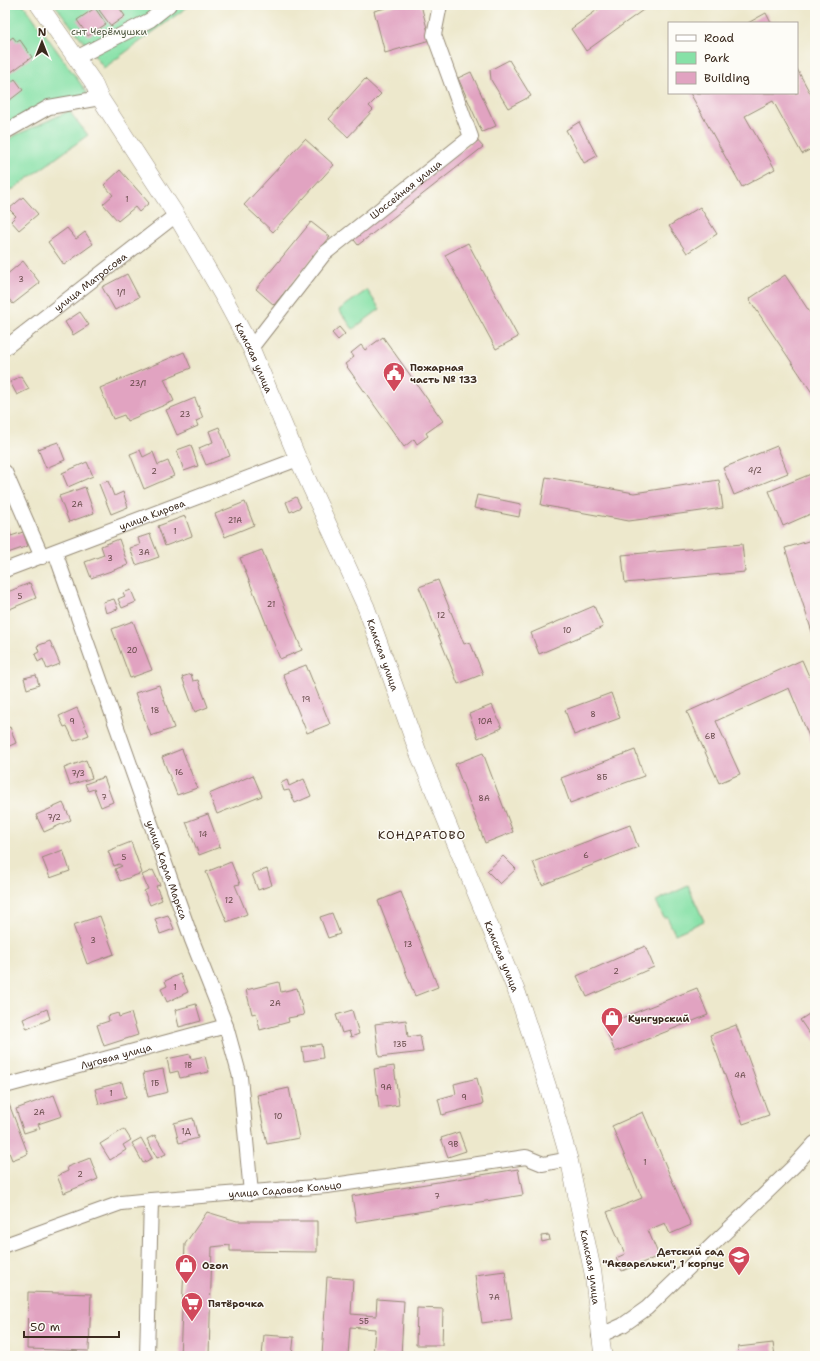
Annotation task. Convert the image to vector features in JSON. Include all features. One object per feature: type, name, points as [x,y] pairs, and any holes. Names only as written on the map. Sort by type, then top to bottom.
[{"type":"street","name":"Камская улица","points":[[38,5],[93,82],[100,98],[176,215],[222,294],[251,348],[298,459],[366,607],[418,752],[518,995],[551,1097],[569,1159],[593,1273],[602,1356]]},
{"type":"street","points":[[76,58],[150,20],[169,5]]},
{"type":"street","name":"Шоссейная улица","points":[[251,348],[324,254],[471,137],[434,35],[440,5]]},
{"type":"street","points":[[5,132],[49,107],[100,98]]},
{"type":"street","name":"улица Матросова","points":[[5,348],[176,215]]},
{"type":"street","name":"улица Кирова","points":[[5,570],[298,459]]},
{"type":"street","name":"улица Карла Маркса","points":[[5,472],[49,554],[192,940],[226,1026],[240,1078],[250,1193]]},
{"type":"street","name":"Луговая улица","points":[[5,1086],[226,1026]]},
{"type":"street","points":[[599,1336],[623,1325],[647,1308],[794,1166],[815,1143]]},
{"type":"street","name":"улица Садовое Кольцо","points":[[5,1245],[121,1203],[327,1186],[526,1156],[543,1164],[569,1159]]},
{"type":"street","points":[[147,1356],[151,1200]]},
{"type":"green space","points":[[5,5],[24,5],[88,94],[5,125]]},
{"type":"green space","name":"снт Черёмушки","points":[[55,5],[190,5],[104,68]]},
{"type":"green space","points":[[69,111],[88,135],[5,195],[5,142],[14,136]]},
{"type":"green space","points":[[367,290],[380,309],[353,329],[339,310]]},
{"type":"green space","points":[[688,886],[704,921],[675,934],[667,917],[664,918],[656,901]]},
{"type":"building","points":[[105,5],[118,6],[125,16],[111,26],[99,10]]},
{"type":"building","points":[[397,5],[421,5],[430,40],[385,53],[374,11]]},
{"type":"building","points":[[604,5],[650,5],[586,51],[571,29]]},
{"type":"building","points":[[95,8],[106,24],[88,36],[77,20]]},
{"type":"building","points":[[766,13],[770,22],[750,22]]},
{"type":"building","points":[[5,35],[9,40],[13,37],[17,42],[20,40],[32,57],[7,75],[5,71]]},
{"type":"building","points":[[509,60],[531,96],[508,108],[491,80],[490,70]]},
{"type":"building","points":[[798,71],[815,102],[815,147],[802,154],[773,101],[745,116],[775,169],[742,187],[691,94],[798,94]]},
{"type":"building","points":[[471,72],[496,126],[482,132],[458,78]]},
{"type":"building","points":[[15,79],[23,90],[10,100],[5,93],[5,86]]},
{"type":"building","points":[[365,79],[381,94],[369,106],[373,110],[348,137],[329,119]]},
{"type":"building","points":[[579,122],[597,156],[584,163],[566,130]]},
{"type":"building","points":[[305,139],[334,165],[273,232],[244,205]]},
{"type":"building","points":[[476,139],[483,147],[358,245],[351,236]]},
{"type":"building","points":[[120,170],[149,203],[139,212],[135,207],[118,221],[103,204],[113,195],[104,185]]},
{"type":"building","points":[[23,197],[38,214],[19,230],[11,221],[16,216],[9,209]]},
{"type":"building","points":[[700,207],[717,234],[687,253],[669,226]]},
{"type":"building","points":[[311,222],[330,237],[274,305],[256,289]]},
{"type":"building","points":[[67,228],[76,239],[85,232],[93,244],[64,265],[48,242]]},
{"type":"building","points":[[468,243],[518,337],[496,349],[445,255]]},
{"type":"building","points":[[23,261],[40,283],[13,304],[5,294],[5,276]]},
{"type":"building","points":[[127,274],[139,297],[115,310],[102,287]]},
{"type":"building","points":[[785,275],[815,320],[815,397],[749,299]]},
{"type":"building","points":[[80,312],[89,325],[73,335],[65,322]]},
{"type":"building","points":[[339,327],[345,334],[338,340],[332,333]]},
{"type":"building","name":"Пожарная часть № 133","points":[[383,337],[443,421],[426,433],[428,436],[417,444],[414,439],[404,447],[345,364],[354,357],[351,353],[361,345],[365,350]]},
{"type":"building","points":[[184,352],[191,368],[164,379],[174,401],[127,421],[124,415],[113,419],[100,388]]},
{"type":"building","points":[[21,376],[29,389],[17,395],[10,382]]},
{"type":"building","points":[[195,398],[203,418],[196,421],[198,426],[177,435],[166,410]]},
{"type":"building","points":[[219,427],[230,456],[206,465],[199,448],[213,442],[209,431]]},
{"type":"building","points":[[58,442],[65,460],[46,468],[38,449]]},
{"type":"building","points":[[191,445],[198,466],[184,471],[177,450]]},
{"type":"building","points":[[777,446],[788,473],[734,495],[723,468]]},
{"type":"building","points":[[140,450],[143,457],[153,452],[158,465],[168,461],[174,476],[144,489],[130,454]]},
{"type":"building","points":[[87,462],[93,476],[68,487],[62,473]]},
{"type":"building","points":[[811,474],[815,483],[815,502],[813,503],[815,512],[783,526],[769,491]]},
{"type":"building","points":[[546,477],[634,493],[719,480],[723,508],[629,521],[541,505]]},
{"type":"building","points":[[108,481],[114,496],[123,492],[128,507],[111,514],[99,484]]},
{"type":"building","points":[[85,487],[94,513],[69,522],[59,496]]},
{"type":"building","points":[[477,495],[521,504],[519,517],[474,508]]},
{"type":"building","points":[[296,497],[301,507],[290,512],[286,502]]},
{"type":"building","points":[[245,502],[254,525],[225,537],[215,514]]},
{"type":"building","points":[[185,516],[192,536],[165,546],[158,526]]},
{"type":"building","points":[[5,519],[11,536],[23,532],[28,546],[5,554]]},
{"type":"building","points":[[150,534],[159,557],[136,565],[130,548],[140,545],[138,538]]},
{"type":"building","points":[[119,539],[128,565],[91,578],[85,562],[104,555],[101,546]]},
{"type":"building","points":[[815,539],[815,635],[813,635],[785,548]]},
{"type":"building","points":[[742,544],[745,572],[625,583],[622,555]]},
{"type":"building","points":[[262,550],[302,650],[280,659],[240,558]]},
{"type":"building","points":[[438,580],[464,644],[470,642],[483,674],[458,684],[419,587]]},
{"type":"building","points":[[30,583],[36,598],[5,611],[5,593]]},
{"type":"building","points":[[131,590],[136,602],[122,608],[118,599],[125,596],[123,593]]},
{"type":"building","points":[[114,599],[118,609],[106,613],[103,602]]},
{"type":"building","points":[[594,606],[603,627],[539,654],[531,633]]},
{"type":"building","points":[[133,621],[152,670],[130,678],[112,629]]},
{"type":"building","points":[[50,641],[60,664],[47,669],[43,659],[38,662],[35,654],[39,652],[37,646]]},
{"type":"building","points":[[802,660],[815,690],[815,751],[789,688],[716,721],[740,774],[719,783],[687,712]]},
{"type":"building","points":[[306,665],[330,724],[307,733],[283,674]]},
{"type":"building","points":[[191,674],[193,681],[198,680],[208,707],[195,712],[182,677]]},
{"type":"building","points":[[36,675],[39,685],[27,689],[24,678]]},
{"type":"building","points":[[159,685],[174,728],[151,736],[135,693]]},
{"type":"building","points":[[611,693],[620,718],[574,735],[565,710]]},
{"type":"building","points":[[492,705],[502,728],[478,738],[469,714]]},
{"type":"building","points":[[77,708],[89,735],[74,741],[67,726],[64,727],[59,716]]},
{"type":"building","points":[[10,727],[16,743],[5,748],[5,729]]},
{"type":"building","points":[[182,749],[197,788],[177,795],[162,757]]},
{"type":"building","points":[[635,750],[644,776],[570,803],[561,778]]},
{"type":"building","points":[[483,753],[513,832],[485,843],[455,764]]},
{"type":"building","points":[[86,760],[92,778],[70,785],[64,768]]},
{"type":"building","points":[[253,775],[262,796],[217,814],[209,794]]},
{"type":"building","points":[[104,777],[113,802],[101,807],[94,789],[88,791],[85,784]]},
{"type":"building","points":[[304,779],[311,796],[295,803],[289,790],[284,791],[281,783],[287,780],[289,786]]},
{"type":"building","points":[[63,803],[71,820],[44,832],[36,815]]},
{"type":"building","points":[[208,814],[220,847],[199,855],[186,822]]},
{"type":"building","points":[[630,825],[638,847],[542,885],[533,862]]},
{"type":"building","points":[[131,842],[142,873],[120,881],[115,869],[122,866],[119,864],[114,866],[108,851]]},
{"type":"building","points":[[63,850],[70,871],[50,878],[42,858]]},
{"type":"building","points":[[503,856],[516,869],[500,884],[487,871]]},
{"type":"building","points":[[231,862],[240,884],[235,885],[247,914],[227,922],[206,872]]},
{"type":"building","points":[[267,869],[272,885],[258,890],[252,874]]},
{"type":"building","points":[[153,870],[160,885],[156,886],[162,900],[150,905],[144,891],[148,889],[142,875]]},
{"type":"building","points":[[401,892],[438,987],[415,996],[378,901]]},
{"type":"building","points":[[332,913],[340,934],[328,938],[320,917]]},
{"type":"building","points":[[168,915],[174,929],[160,934],[155,919]]},
{"type":"building","points":[[100,916],[114,954],[87,964],[73,925]]},
{"type":"building","points":[[645,946],[654,967],[587,997],[577,976]]},
{"type":"building","points":[[180,974],[188,992],[167,1002],[161,989],[167,986],[165,981]]},
{"type":"building","points":[[279,982],[281,992],[297,988],[304,1015],[288,1018],[289,1022],[260,1030],[256,1013],[252,1014],[246,990]]},
{"type":"building","points":[[697,988],[708,1015],[615,1052],[604,1025]]},
{"type":"building","points":[[196,1004],[201,1021],[179,1027],[175,1010]]},
{"type":"building","points":[[47,1009],[50,1019],[27,1029],[23,1019]]},
{"type":"building","points":[[352,1010],[359,1034],[351,1037],[349,1031],[342,1033],[336,1015]]},
{"type":"building","points":[[815,1010],[815,1042],[800,1020]]},
{"type":"building","points":[[118,1013],[119,1017],[131,1013],[138,1035],[104,1046],[97,1025],[109,1021],[108,1016]]},
{"type":"building","points":[[406,1020],[408,1037],[420,1035],[423,1052],[379,1057],[375,1024]]},
{"type":"building","points":[[736,1025],[769,1115],[743,1124],[710,1035]]},
{"type":"building","points":[[321,1044],[323,1058],[304,1061],[302,1047]]},
{"type":"building","points":[[190,1054],[191,1059],[205,1056],[209,1072],[180,1078],[178,1071],[170,1073],[167,1059]]},
{"type":"building","points":[[394,1066],[399,1105],[379,1108],[374,1069]]},
{"type":"building","points":[[163,1069],[168,1092],[148,1097],[143,1073]]},
{"type":"building","points":[[477,1078],[483,1104],[442,1115],[438,1099],[456,1094],[454,1084]]},
{"type":"building","points":[[122,1082],[126,1097],[99,1104],[95,1089]]},
{"type":"building","points":[[289,1088],[299,1138],[267,1144],[257,1095]]},
{"type":"building","points":[[54,1095],[62,1116],[38,1124],[40,1128],[24,1133],[16,1109]]},
{"type":"building","points":[[9,1104],[28,1154],[12,1160],[5,1142],[5,1106]]},
{"type":"building","points":[[643,1112],[691,1225],[670,1234],[665,1223],[648,1230],[659,1256],[622,1271],[616,1258],[625,1254],[607,1212],[642,1198],[612,1126]]},
{"type":"building","points":[[193,1118],[198,1138],[179,1143],[174,1123]]},
{"type":"building","points":[[124,1129],[131,1140],[123,1145],[126,1150],[110,1160],[100,1144]]},
{"type":"building","points":[[459,1132],[466,1151],[448,1157],[441,1138]]},
{"type":"building","points":[[155,1135],[166,1154],[157,1158],[147,1139]]},
{"type":"building","points":[[141,1138],[152,1158],[143,1163],[132,1143]]},
{"type":"building","points":[[90,1158],[98,1179],[64,1193],[57,1176],[68,1171],[67,1167]]},
{"type":"building","points":[[518,1169],[523,1195],[356,1222],[352,1196]]},
{"type":"building","points":[[207,1212],[237,1221],[317,1221],[317,1252],[230,1251],[230,1245],[212,1247],[209,1356],[180,1356],[185,1244]]},
{"type":"building","points":[[549,1235],[550,1240],[542,1242],[541,1236]]},
{"type":"building","points":[[505,1271],[512,1319],[482,1323],[475,1275]]},
{"type":"building","points":[[327,1277],[353,1279],[351,1314],[376,1316],[377,1299],[404,1301],[401,1356],[373,1356],[375,1329],[350,1327],[348,1356],[322,1356]]},
{"type":"building","points":[[28,1292],[91,1294],[89,1351],[27,1349]]},
{"type":"building","points":[[417,1308],[443,1309],[442,1345],[416,1345]]},
{"type":"building","points":[[264,1335],[294,1337],[292,1356],[262,1356]]},
{"type":"building","points":[[773,1343],[775,1356],[739,1356],[738,1347]]},
{"type":"place","name":"Пожарная часть № 133","points":[[394,392]]},
{"type":"place","name":"Кунгурский","points":[[612,1038]]},
{"type":"place","name":"Детский сад \"Акварельки\", 1 корпус","points":[[739,1276]]},
{"type":"place","name":"Ozon","points":[[186,1284]]},
{"type":"place","name":"Пятёрочка","points":[[192,1322]]},
{"type":"district","name":"КОНДРАТОВО","points":[[422,835]]}]
